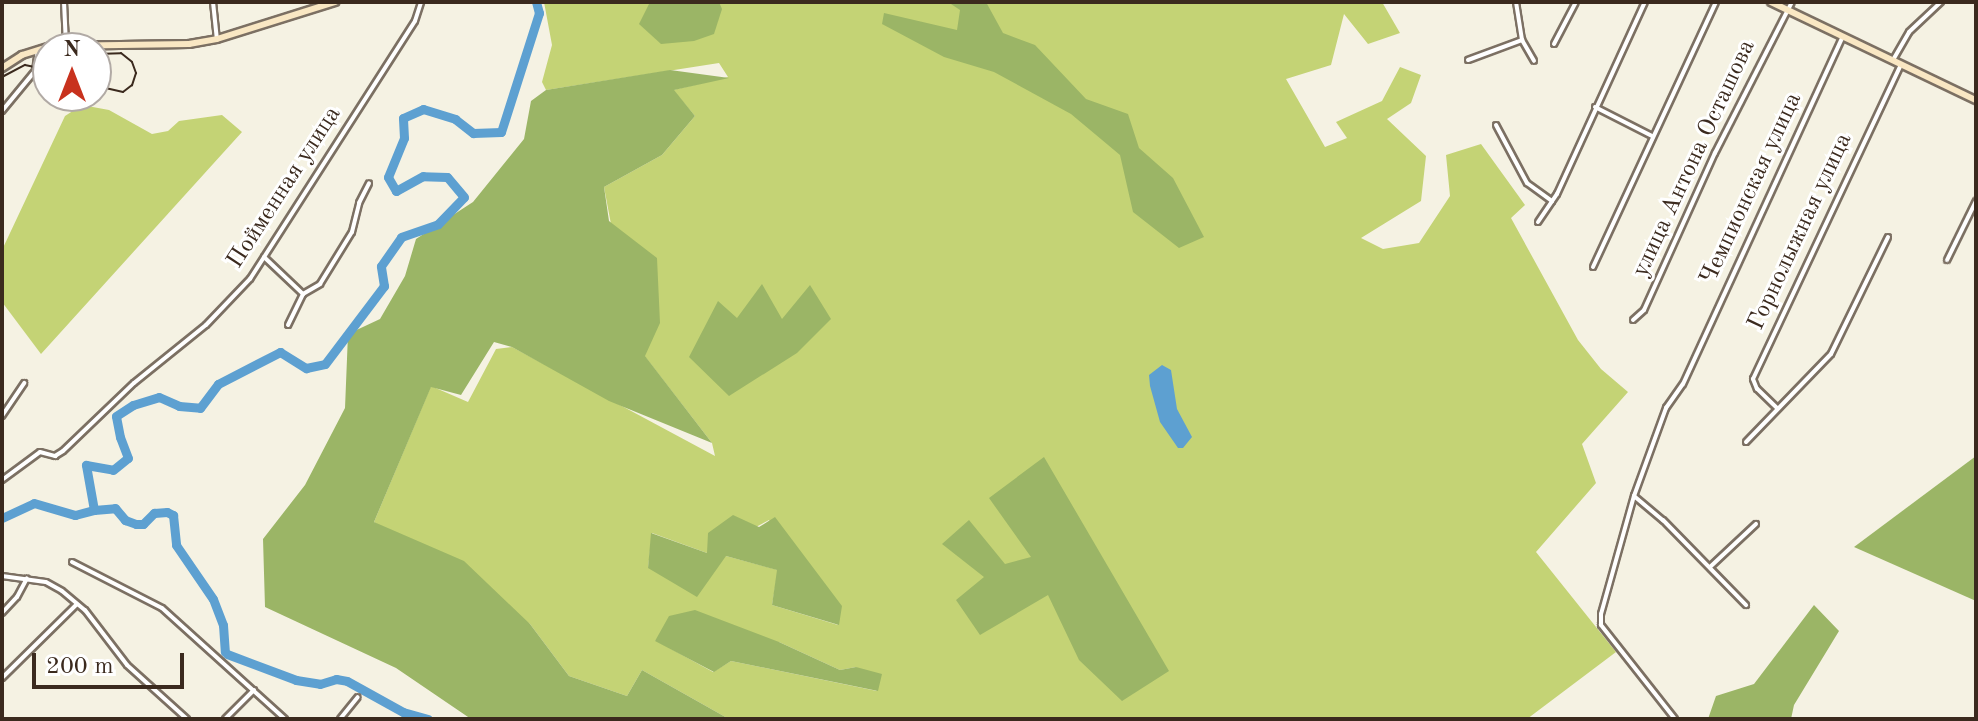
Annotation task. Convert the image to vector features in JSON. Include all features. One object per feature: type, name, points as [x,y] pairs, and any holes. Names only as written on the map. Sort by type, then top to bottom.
[{"type":"street","points":[[64,2],[65,32]]},
{"type":"street","points":[[213,2],[217,39]]},
{"type":"street","points":[[112,44],[189,44],[217,39],[335,2]]},
{"type":"street","name":"Пойменная улица","points":[[2,480],[40,452],[55,456],[63,451],[134,383],[206,325],[250,279],[415,21],[421,2]]},
{"type":"street","points":[[1516,2],[1522,40],[1534,61]]},
{"type":"street","points":[[1554,44],[1576,2]]},
{"type":"street","points":[[1538,222],[1552,201],[1645,2]]},
{"type":"street","points":[[1593,267],[1716,2]]},
{"type":"street","points":[[1771,2],[1900,67],[1976,100]]},
{"type":"street","name":"улица Антона Осташова","points":[[1633,320],[1644,310],[1715,153],[1792,2]]},
{"type":"street","points":[[1892,62],[1909,32],[1941,2]]},
{"type":"street","name":"Чемпионская улица","points":[[1675,719],[1601,625],[1634,496],[1666,408],[1683,384],[1842,39]]},
{"type":"street","points":[[1468,60],[1522,40]]},
{"type":"street","points":[[2,68],[32,52]]},
{"type":"street","name":"Горнолыжная улица","points":[[1777,408],[1757,389],[1753,379],[1900,67]]},
{"type":"street","points":[[2,111],[32,75]]},
{"type":"street","points":[[1595,107],[1652,136]]},
{"type":"street","points":[[1496,125],[1527,183],[1552,201]]},
{"type":"street","points":[[288,325],[303,294],[320,284],[352,232],[359,203],[369,183]]},
{"type":"street","points":[[1947,260],[1976,201]]},
{"type":"street","points":[[1746,442],[1831,354],[1888,237]]},
{"type":"street","points":[[264,257],[303,294]]},
{"type":"street","points":[[2,416],[24,383]]},
{"type":"street","points":[[1634,496],[1746,605]]},
{"type":"street","points":[[1710,567],[1756,524]]},
{"type":"street","points":[[72,562],[162,608],[285,719]]},
{"type":"street","points":[[2,576],[46,582],[77,603],[127,665],[187,719]]},
{"type":"street","points":[[2,613],[17,597],[27,578]]},
{"type":"street","points":[[2,678],[77,603]]},
{"type":"street","points":[[225,719],[254,690]]},
{"type":"street","points":[[340,719],[358,697]]},
{"type":"green space","points":[[544,2],[1382,2],[1400,33],[1368,44],[1344,14],[1331,65],[1286,79],[1325,147],[1347,138],[1336,122],[1382,101],[1400,67],[1421,75],[1411,103],[1387,119],[1426,156],[1421,201],[1361,238],[1383,249],[1419,243],[1450,196],[1446,155],[1481,144],[1525,205],[1511,218],[1578,340],[1601,369],[1628,392],[1582,444],[1596,483],[1536,552],[1616,652],[1527,719],[729,719],[642,670],[627,696],[569,676],[530,624],[374,522],[431,386],[468,402],[496,349],[512,347],[715,456],[712,443],[633,341],[604,187],[662,155],[695,116],[673,90],[728,77],[719,63],[546,90],[542,82],[552,45]],"holes":[[[769,520],[838,625],[772,605],[778,570],[726,556],[648,568],[652,533],[707,553]],[[655,640],[779,642],[840,670],[856,667],[877,691],[731,661],[713,672]]]},
{"type":"green space","points":[[650,2],[719,2],[722,9],[714,34],[694,41],[661,44],[639,24]]},
{"type":"green space","points":[[948,2],[986,2],[1003,33],[1035,45],[1086,99],[1128,114],[1139,148],[1173,178],[1204,237],[1179,248],[1133,212],[1120,155],[1071,114],[994,72],[944,57],[882,24],[884,13],[957,30],[960,10]]},
{"type":"green space","points":[[670,70],[729,78],[674,90],[695,116],[662,155],[604,187],[609,221],[657,258],[660,323],[645,356],[712,443],[609,401],[512,347],[494,342],[461,395],[431,387],[374,522],[464,561],[530,624],[569,676],[627,696],[642,670],[729,719],[471,719],[396,668],[265,607],[263,539],[305,485],[345,408],[348,334],[380,319],[405,276],[416,239],[473,202],[524,139],[531,101],[546,90]]},
{"type":"green space","points":[[71,112],[112,112],[152,134],[168,131],[179,121],[222,115],[242,132],[41,354],[2,302],[2,250],[65,116]]},
{"type":"green space","points":[[762,284],[782,319],[810,285],[831,319],[797,353],[729,396],[689,357],[718,301],[737,318]]},
{"type":"green space","points":[[1976,456],[1976,601],[1854,547]]},
{"type":"green space","points":[[1044,457],[1169,671],[1122,701],[1079,660],[1048,595],[980,635],[956,600],[984,577],[942,544],[969,520],[1005,564],[1031,557],[989,498]]},
{"type":"green space","points":[[733,515],[759,527],[775,517],[842,606],[839,625],[772,605],[777,570],[726,556],[697,597],[648,568],[651,533],[707,553],[708,533]]},
{"type":"green space","points":[[1814,605],[1839,631],[1794,705],[1791,719],[1708,719],[1716,696],[1754,684]]},
{"type":"green space","points":[[695,610],[779,642],[840,670],[856,667],[882,674],[878,691],[731,661],[714,672],[655,641],[669,616]]},
{"type":"water","points":[[1162,365],[1171,370],[1177,409],[1192,437],[1183,448],[1178,448],[1160,422],[1150,386],[1149,375]]},
{"type":"waterway","points":[[2,518],[34,503],[75,515],[94,510],[86,465],[113,470],[128,458],[116,416],[133,405],[159,397],[179,406],[200,408],[218,384],[280,352],[306,368],[325,364],[384,286],[381,266],[401,237],[438,224],[464,197],[447,177],[423,176],[396,191],[388,177],[404,138],[403,118],[423,109],[455,119],[473,133],[501,132],[539,13],[536,2]]},
{"type":"waterway","points":[[94,510],[115,508],[125,520],[136,524],[143,524],[154,513],[173,515],[176,545],[213,599],[223,625],[225,652]]},
{"type":"waterway","points":[[227,654],[296,680],[320,684],[336,679],[347,681],[403,712],[428,719]]},
{"type":"tram line","points":[[112,53],[121,53],[132,62],[136,73],[132,85],[123,92],[112,90]]},
{"type":"tram line","points":[[2,77],[25,65],[32,67]]}]
